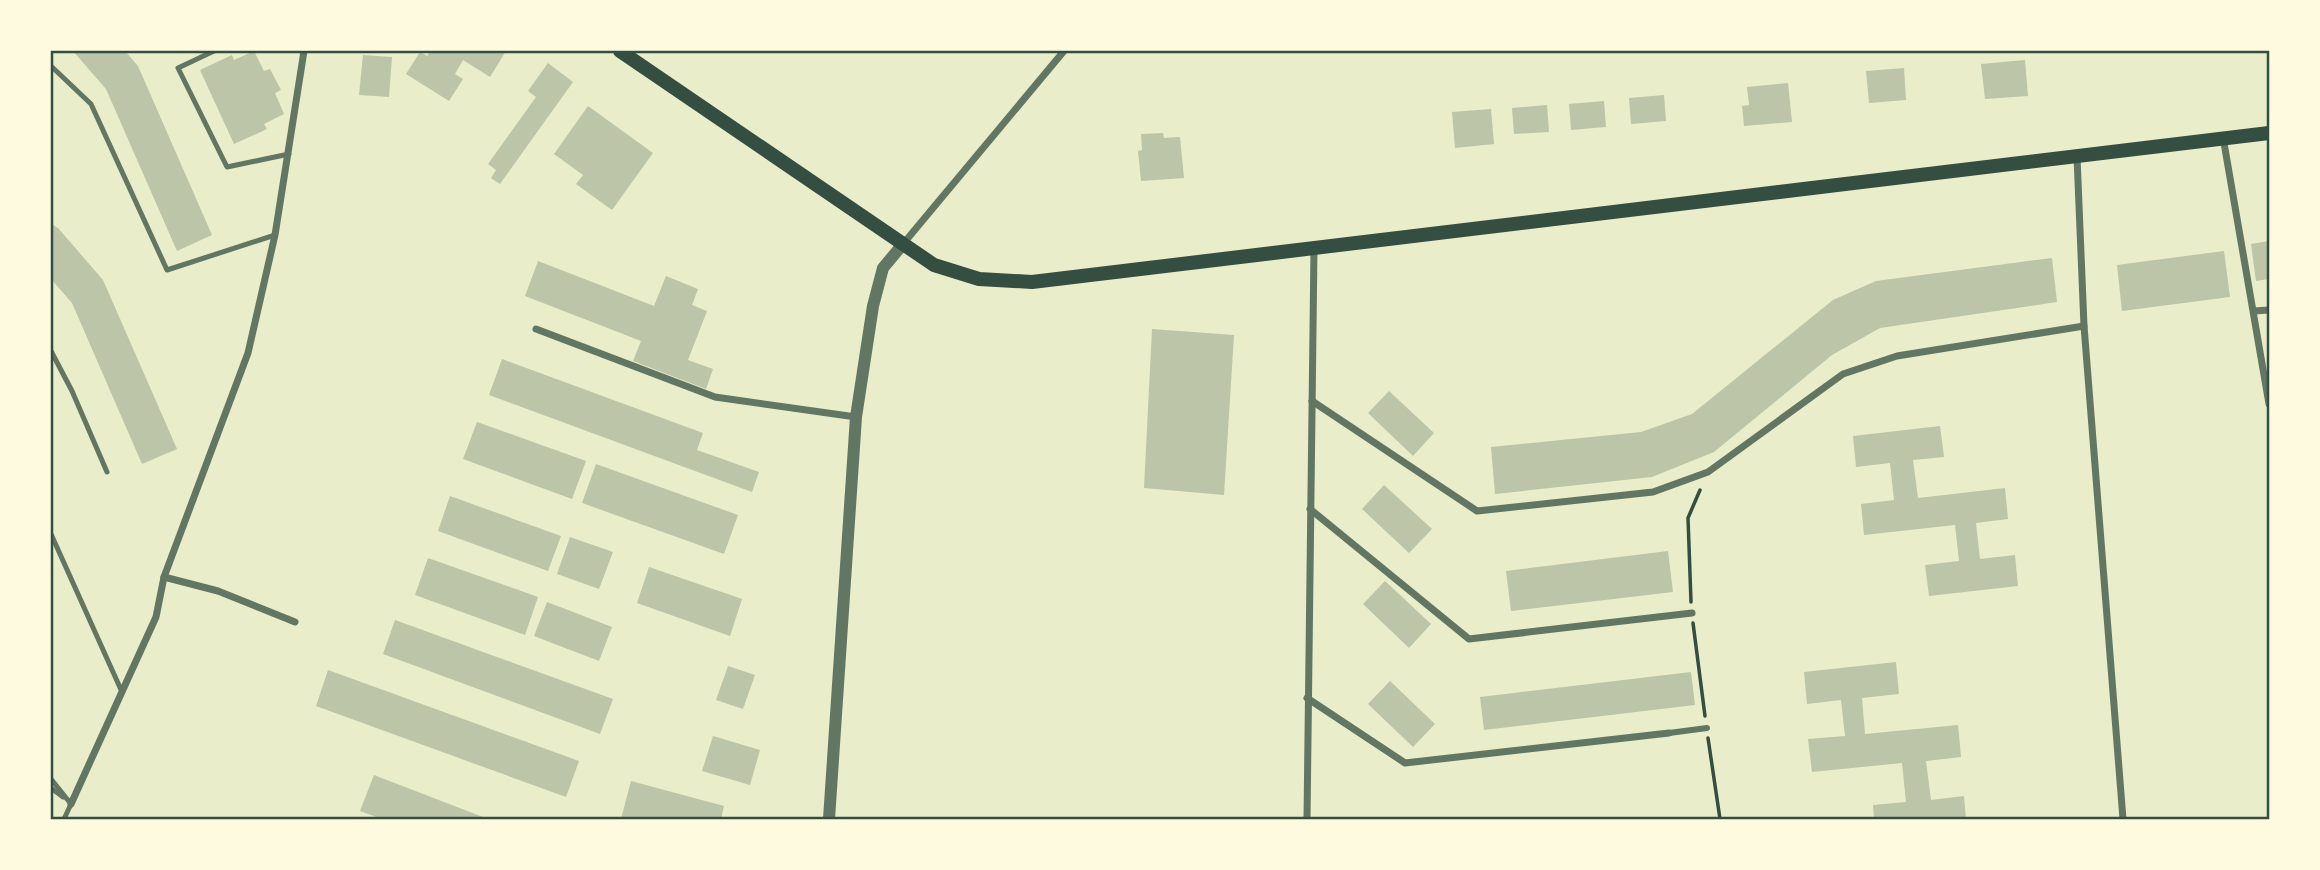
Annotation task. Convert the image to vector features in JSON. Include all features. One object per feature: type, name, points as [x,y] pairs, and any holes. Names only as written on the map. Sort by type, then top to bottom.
[{"type":"main road","points":[[620,51],[934,265],[979,279],[1032,282],[2269,133]]},
{"type":"street","points":[[71,804],[156,617],[164,577],[248,353],[275,235],[304,51]]},
{"type":"street","points":[[829,819],[856,416],[873,306],[883,268],[1063,51]]},
{"type":"street","points":[[2223,137],[2269,404]]},
{"type":"street","points":[[2077,157],[2084,326],[2123,819]]},
{"type":"street","points":[[1307,819],[1314,247]]},
{"type":"street","points":[[2254,311],[2269,310]]},
{"type":"street","points":[[1312,401],[1478,510],[1653,492],[1708,472],[1843,374],[1897,356],[2084,326]]},
{"type":"street","points":[[536,329],[715,397],[856,416]]},
{"type":"street","points":[[1310,509],[1469,639],[1692,613]]},
{"type":"street","points":[[164,577],[218,591],[295,622]]},
{"type":"street","points":[[1307,698],[1405,763],[1707,728]]},
{"type":"lane","points":[[214,51],[178,68],[227,167],[289,154]]},
{"type":"lane","points":[[51,66],[91,104],[167,270],[275,235]]},
{"type":"lane","points":[[51,351],[72,391],[107,472]]},
{"type":"lane","points":[[51,534],[122,692]]},
{"type":"lane","points":[[51,779],[71,804]]},
{"type":"lane","points":[[51,789],[71,804]]},
{"type":"lane","points":[[64,819],[71,804]]},
{"type":"path","points":[[1708,472],[1688,518],[1692,613],[1720,819]]},
{"type":"building","points":[[73,51],[125,51],[138,66],[212,235],[177,251],[106,89]]},
{"type":"building","points":[[254,51],[264,71],[270,69],[281,90],[275,93],[284,114],[264,124],[267,129],[234,144],[200,70],[232,55],[234,60]]},
{"type":"building","points":[[431,51],[506,51],[490,77],[463,60],[455,74],[463,79],[449,101],[406,74],[420,52],[427,56]]},
{"type":"building","points":[[363,55],[392,57],[389,97],[359,95]]},
{"type":"building","points":[[2025,60],[2028,96],[1985,99],[1981,64]]},
{"type":"building","points":[[548,63],[573,82],[500,184],[491,178],[496,170],[488,164],[536,97],[528,91]]},
{"type":"building","points":[[1904,68],[1906,100],[1869,103],[1866,71]]},
{"type":"building","points":[[1788,83],[1792,122],[1744,126],[1742,106],[1749,105],[1747,87]]},
{"type":"building","points":[[1664,95],[1666,121],[1631,124],[1629,98]]},
{"type":"building","points":[[1604,101],[1606,127],[1571,130],[1569,104]]},
{"type":"building","points":[[1547,105],[1549,132],[1514,134],[1512,108]]},
{"type":"building","points":[[588,106],[653,153],[612,210],[576,184],[583,175],[554,154]]},
{"type":"building","points":[[1491,109],[1494,144],[1455,148],[1452,112]]},
{"type":"building","points":[[1163,133],[1164,138],[1180,137],[1184,178],[1141,181],[1138,151],[1142,150],[1141,134]]},
{"type":"building","points":[[51,224],[58,228],[103,280],[177,449],[142,464],[72,303],[51,279]]},
{"type":"building","points":[[2269,241],[2269,279],[2256,281],[2251,244]]},
{"type":"building","points":[[2224,251],[2230,297],[2122,311],[2117,265]]},
{"type":"building","points":[[2052,258],[2057,302],[1880,328],[1832,355],[1714,452],[1652,477],[1495,494],[1491,447],[1641,432],[1692,414],[1833,300],[1876,281]]},
{"type":"building","points":[[538,261],[654,306],[666,276],[698,289],[692,305],[707,311],[688,360],[713,369],[706,389],[633,361],[641,341],[525,296]]},
{"type":"building","points":[[1152,329],[1234,335],[1224,495],[1144,488]]},
{"type":"building","points":[[502,359],[703,433],[697,450],[759,472],[752,492],[489,395]]},
{"type":"building","points":[[1389,391],[1434,433],[1413,456],[1368,413]]},
{"type":"building","points":[[477,422],[586,461],[572,499],[463,459]]},
{"type":"building","points":[[1940,426],[1944,457],[1913,460],[1918,498],[2005,488],[2008,519],[1976,523],[1980,559],[2015,555],[2018,586],[1929,596],[1925,565],[1959,561],[1955,525],[1864,535],[1861,504],[1894,500],[1890,463],[1856,467],[1853,436]]},
{"type":"building","points":[[596,464],[738,515],[724,554],[582,503]]},
{"type":"building","points":[[1384,485],[1432,529],[1409,553],[1362,509]]},
{"type":"building","points":[[450,496],[561,536],[548,571],[438,531]]},
{"type":"building","points":[[570,537],[613,552],[599,589],[557,574]]},
{"type":"building","points":[[1668,551],[1673,592],[1511,611],[1506,571]]},
{"type":"building","points":[[428,558],[538,597],[525,635],[415,595]]},
{"type":"building","points":[[649,567],[742,599],[730,636],[637,603]]},
{"type":"building","points":[[1385,581],[1431,624],[1409,648],[1363,604]]},
{"type":"building","points":[[547,602],[612,627],[599,661],[534,636]]},
{"type":"building","points":[[395,620],[613,699],[600,734],[383,654]]},
{"type":"building","points":[[1896,662],[1899,694],[1862,698],[1865,734],[1958,725],[1961,757],[1926,761],[1931,800],[1964,796],[1966,819],[1874,819],[1873,805],[1906,802],[1902,763],[1812,772],[1808,739],[1845,736],[1841,700],[1807,704],[1804,672]]},
{"type":"building","points":[[728,666],[755,675],[743,709],[716,700]]},
{"type":"building","points":[[328,670],[579,761],[566,797],[316,706]]},
{"type":"building","points":[[1691,672],[1695,705],[1484,730],[1480,697]]},
{"type":"building","points":[[1390,681],[1435,724],[1413,747],[1368,704]]},
{"type":"building","points":[[713,736],[760,750],[750,785],[702,771]]},
{"type":"building","points":[[374,775],[488,819],[382,819],[360,811]]},
{"type":"building","points":[[631,781],[724,806],[721,819],[621,819]]}]
